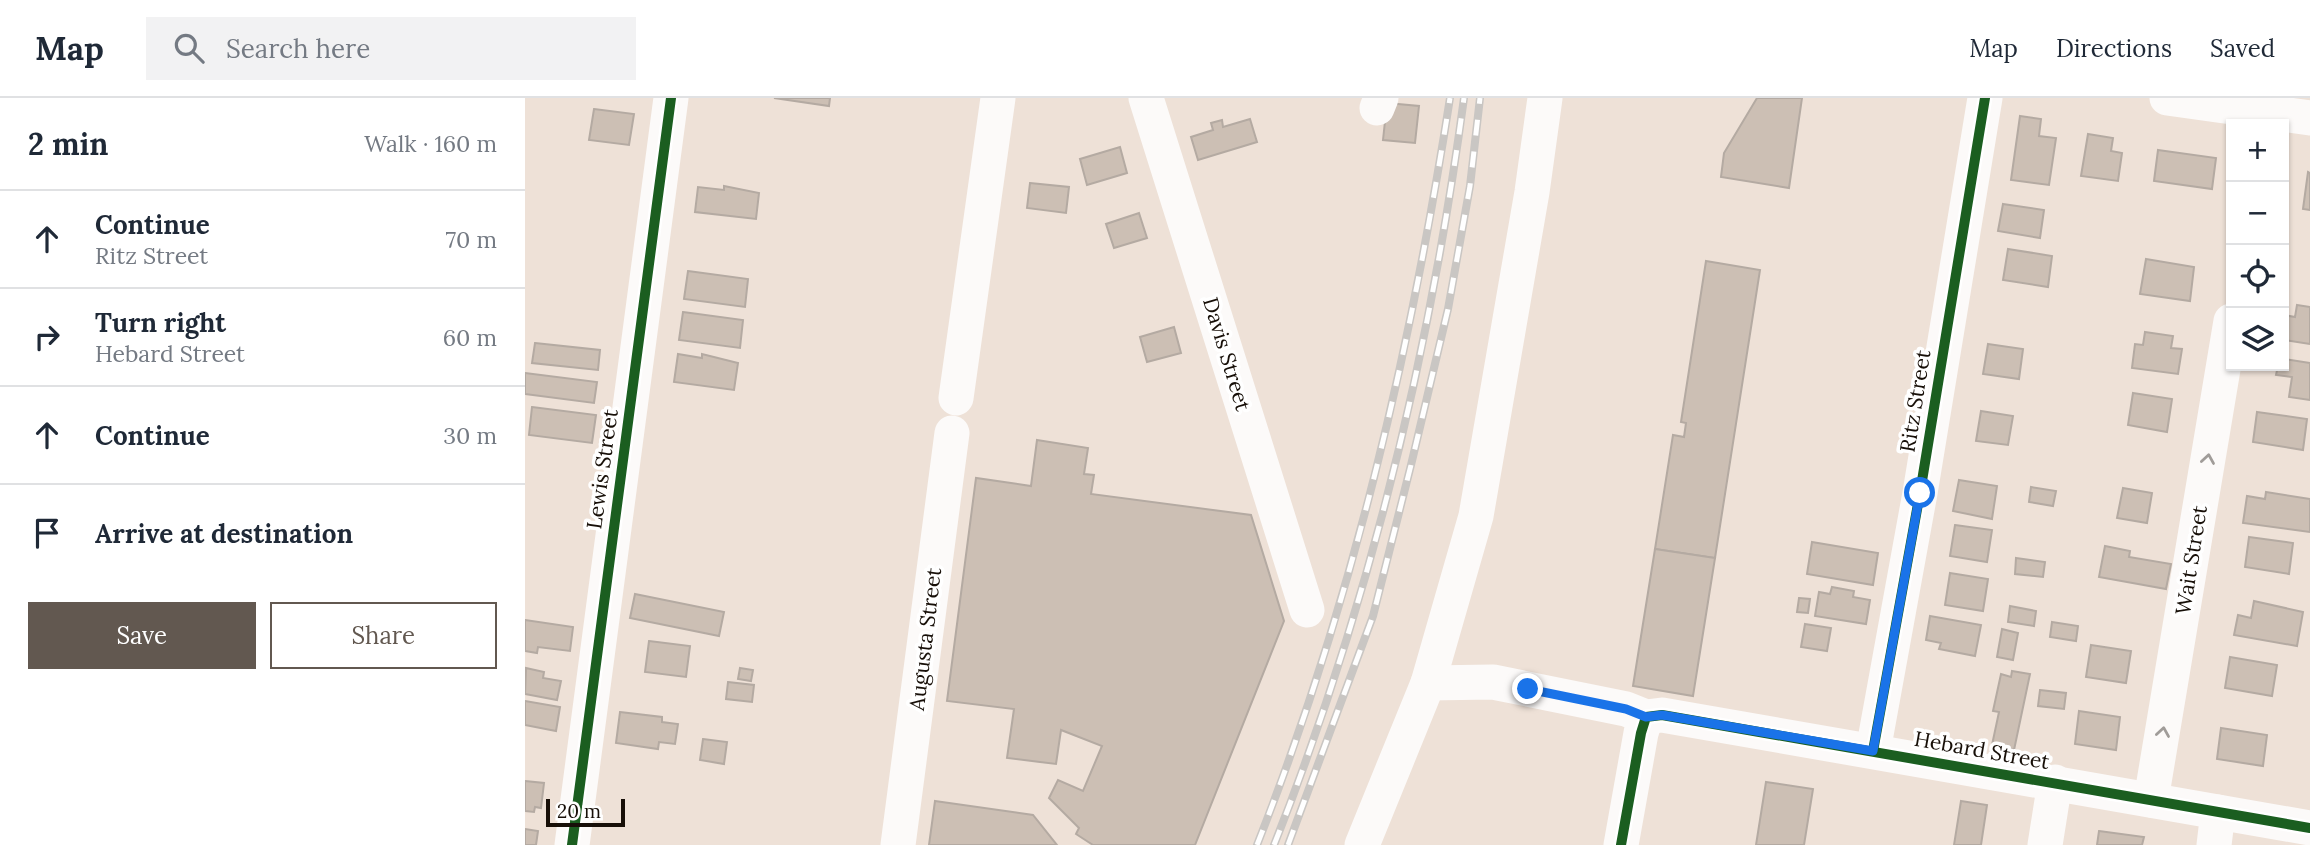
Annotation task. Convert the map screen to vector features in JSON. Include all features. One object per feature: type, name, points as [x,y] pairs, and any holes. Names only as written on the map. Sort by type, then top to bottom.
[{"type":"street","name":"Lewis Street","points":[[572,845],[671,98]]},
{"type":"street","points":[[956,398],[998,98]]},
{"type":"street","name":"Davis Street","points":[[1146,98],[1307,610]]},
{"type":"street","points":[[1362,845],[1428,682],[1476,516],[1532,192],[1545,98]]},
{"type":"street","name":"Ritz Street","points":[[1873,751],[1920,493],[1985,98]]},
{"type":"street","points":[[2167,98],[2265,118],[2310,118]]},
{"type":"street","name":"Wait Street","points":[[2151,800],[2226,351]]},
{"type":"street","name":"Augusta Street","points":[[898,845],[952,433]]},
{"type":"street","name":"Hebard Street","points":[[1428,682],[1493,682],[1614,706],[1646,717],[1662,715],[2055,782],[2151,800],[2216,829],[2310,828]]},
{"type":"street","points":[[1621,845],[1646,717]]},
{"type":"street","points":[[2045,845],[2055,782]]},
{"type":"building","points":[[774,98],[830,98],[829,106]]},
{"type":"building","points":[[1757,98],[1802,98],[1789,188],[1721,177],[1724,153]]},
{"type":"building","points":[[1387,103],[1419,106],[1415,143],[1383,140]]},
{"type":"building","points":[[594,109],[634,114],[629,145],[589,140]]},
{"type":"building","points":[[2020,116],[2041,119],[2039,136],[2056,138],[2049,185],[2011,180]]},
{"type":"building","points":[[1250,119],[1257,142],[1198,160],[1191,137],[1213,130],[1211,123],[1222,120],[1223,127]]},
{"type":"building","points":[[2088,134],[2113,138],[2111,151],[2122,153],[2118,181],[2081,176]]},
{"type":"building","points":[[1120,147],[1127,173],[1087,185],[1080,159]]},
{"type":"building","points":[[2158,150],[2216,158],[2212,189],[2154,181]]},
{"type":"building","points":[[2308,172],[2310,173],[2310,210],[2303,209]]},
{"type":"building","points":[[1030,183],[1069,187],[1066,213],[1027,208]]},
{"type":"building","points":[[724,186],[759,193],[756,219],[695,212],[698,187],[724,190]]},
{"type":"building","points":[[2003,204],[2044,210],[2040,238],[1998,231]]},
{"type":"building","points":[[1139,213],[1147,238],[1114,248],[1106,224]]},
{"type":"building","points":[[2008,249],[2052,256],[2048,287],[2003,280]]},
{"type":"building","points":[[2146,259],[2194,267],[2190,301],[2140,294]]},
{"type":"building","points":[[1706,261],[1760,270],[1715,558],[1655,549],[1673,435],[1684,437],[1686,423],[1681,422]]},
{"type":"building","points":[[688,271],[748,279],[745,307],[684,299]]},
{"type":"building","points":[[2297,305],[2310,307],[2310,344],[2289,341],[2289,316],[2295,317]]},
{"type":"building","points":[[683,312],[743,320],[740,348],[679,340]]},
{"type":"building","points":[[1174,327],[1181,353],[1147,362],[1140,337]]},
{"type":"building","points":[[2145,332],[2173,336],[2171,348],[2182,349],[2178,374],[2132,368],[2135,344],[2143,345]]},
{"type":"building","points":[[535,343],[600,350],[598,370],[532,363]]},
{"type":"building","points":[[1988,344],[2023,349],[2019,379],[1983,374]]},
{"type":"building","points":[[678,354],[702,358],[702,354],[738,363],[734,390],[674,382]]},
{"type":"building","points":[[2289,360],[2310,363],[2310,400],[2289,397],[2292,377],[2276,375],[2277,371],[2289,371]]},
{"type":"building","points":[[525,373],[597,382],[594,403],[525,394]]},
{"type":"building","points":[[2133,393],[2172,399],[2167,432],[2128,425]]},
{"type":"building","points":[[532,407],[596,415],[592,443],[529,435]]},
{"type":"building","points":[[1981,411],[2013,416],[2008,445],[1976,441]]},
{"type":"building","points":[[2257,412],[2307,419],[2303,450],[2253,442]]},
{"type":"building","points":[[1037,440],[1088,448],[1084,474],[1094,475],[1091,494],[1251,515],[1284,621],[1195,845],[1093,845],[1076,834],[1079,828],[1049,798],[1058,780],[1083,791],[1102,746],[1061,730],[1056,764],[1007,758],[1014,709],[947,701],[976,478],[1031,486]]},
{"type":"building","points":[[1959,480],[1997,486],[1992,519],[1953,511]]},
{"type":"building","points":[[2031,487],[2056,491],[2053,506],[2029,502]]},
{"type":"building","points":[[2123,488],[2152,493],[2147,523],[2117,518]]},
{"type":"building","points":[[2266,492],[2310,499],[2310,532],[2243,523],[2247,496],[2265,499]]},
{"type":"building","points":[[1955,525],[1992,530],[1987,562],[1950,556]]},
{"type":"building","points":[[2249,537],[2293,543],[2289,574],[2245,567]]},
{"type":"building","points":[[1812,542],[1878,553],[1873,585],[1807,574]]},
{"type":"building","points":[[2105,546],[2130,551],[2129,557],[2171,564],[2166,589],[2099,577]]},
{"type":"building","points":[[1655,549],[1715,558],[1693,696],[1633,686]]},
{"type":"building","points":[[2016,558],[2045,562],[2043,577],[2015,574]]},
{"type":"building","points":[[1950,573],[1988,579],[1983,611],[1945,605]]},
{"type":"building","points":[[1832,587],[1854,591],[1853,597],[1870,600],[1866,624],[1815,616],[1819,592],[1830,594]]},
{"type":"building","points":[[635,594],[724,612],[719,636],[630,618]]},
{"type":"building","points":[[1799,598],[1810,599],[1808,613],[1797,612]]},
{"type":"building","points":[[2254,601],[2303,612],[2297,646],[2234,635],[2238,615],[2251,618]]},
{"type":"building","points":[[2010,606],[2036,611],[2034,626],[2008,622]]},
{"type":"building","points":[[1930,616],[1981,625],[1975,656],[1939,649],[1941,643],[1926,640]]},
{"type":"building","points":[[525,620],[573,627],[570,651],[538,647],[537,653],[525,651]]},
{"type":"building","points":[[2052,622],[2078,626],[2076,641],[2050,637]]},
{"type":"building","points":[[1805,624],[1831,628],[1827,651],[1801,647]]},
{"type":"building","points":[[2002,629],[2018,633],[2013,660],[1997,657]]},
{"type":"building","points":[[649,641],[690,646],[686,677],[645,672]]},
{"type":"building","points":[[2091,645],[2131,651],[2126,683],[2086,677]]},
{"type":"building","points":[[2230,657],[2277,665],[2272,696],[2225,688]]},
{"type":"building","points":[[526,668],[544,672],[543,678],[561,681],[557,700],[525,694]]},
{"type":"building","points":[[740,668],[753,670],[751,681],[738,679]]},
{"type":"building","points":[[2012,671],[2030,674],[2014,750],[1992,745],[1999,712],[1993,711],[2001,674],[2011,677]]},
{"type":"building","points":[[728,682],[754,685],[752,702],[726,699]]},
{"type":"building","points":[[2040,690],[2066,693],[2064,709],[2038,706]]},
{"type":"building","points":[[525,701],[560,707],[556,731],[525,725]]},
{"type":"building","points":[[2079,711],[2120,717],[2116,750],[2075,744]]},
{"type":"building","points":[[620,712],[662,717],[662,722],[678,724],[675,744],[659,742],[658,749],[616,743]]},
{"type":"building","points":[[2221,728],[2267,735],[2263,766],[2217,759]]},
{"type":"building","points":[[703,739],[727,742],[724,764],[700,760]]},
{"type":"building","points":[[525,781],[544,783],[541,808],[535,807],[534,812],[525,811]]},
{"type":"building","points":[[1766,782],[1813,789],[1804,845],[1756,845]]},
{"type":"building","points":[[935,801],[1033,815],[1057,845],[929,845]]},
{"type":"building","points":[[1961,801],[1987,805],[1981,845],[1954,845]]},
{"type":"building","points":[[525,829],[538,831],[536,845],[525,845]]},
{"type":"building","points":[[2099,831],[2144,837],[2142,845],[2097,845]]},
{"type":"railway","points":[[1257,845],[1322,663],[1374,477],[1416,289],[1450,98]]},
{"type":"railway","points":[[1274,845],[1339,663],[1392,477],[1433,288],[1464,98]]},
{"type":"railway","points":[[1288,845],[1373,616],[1448,309],[1470,186],[1480,98]]},
{"type":"cycle path","points":[[572,845],[671,98]]},
{"type":"cycle path","points":[[1873,751],[1920,493],[1985,98]]},
{"type":"cycle path","points":[[1621,845],[1646,717],[1662,715],[2310,828]]},
{"type":"route","points":[[1528,689],[1626,709],[1646,717],[1662,715],[1873,751],[1920,493]]}]
